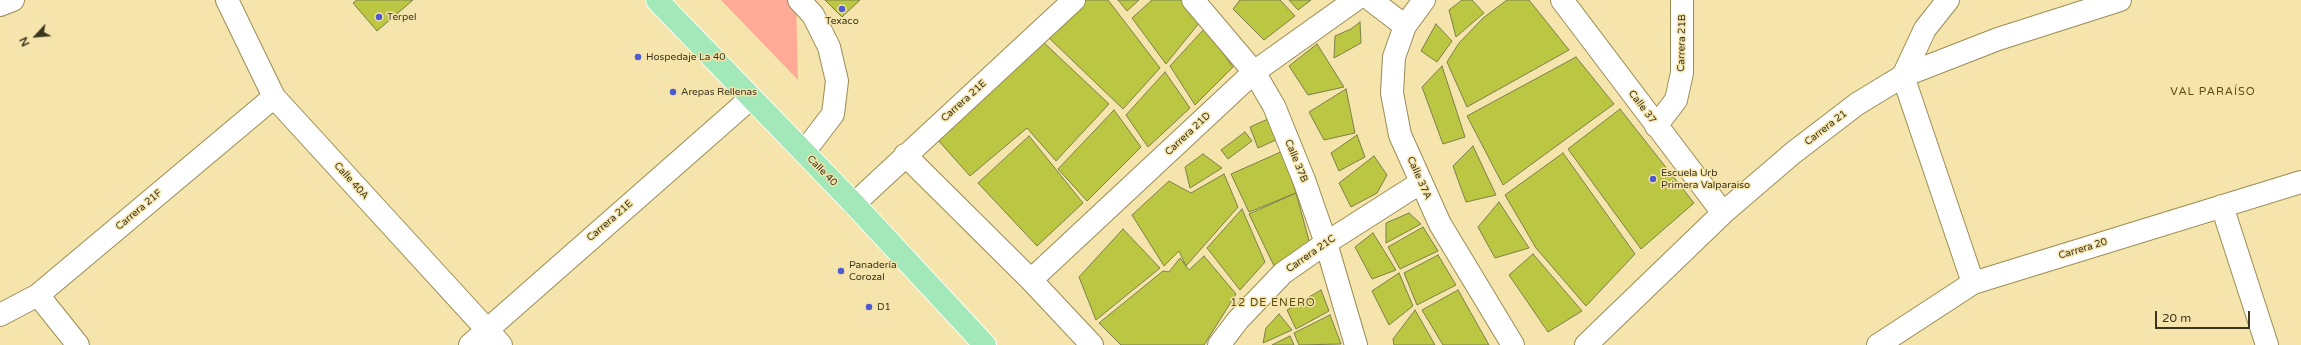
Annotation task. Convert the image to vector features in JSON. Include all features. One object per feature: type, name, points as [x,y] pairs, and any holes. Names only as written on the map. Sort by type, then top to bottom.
[{"type":"highway","name":"Calle 40","points":[[657,0],[854,204],[985,345]]},
{"type":"street","points":[[0,5],[13,0]]},
{"type":"street","name":"Calle 40A","points":[[227,0],[274,97],[501,345]]},
{"type":"street","points":[[799,0],[813,15],[829,47],[837,81],[833,114],[804,152]]},
{"type":"street","name":"Carrera 21E","points":[[854,204],[905,155],[1074,0]]},
{"type":"street","name":"Calle 37B","points":[[1193,0],[1254,72],[1274,106],[1304,180],[1326,243],[1356,345]]},
{"type":"street","name":"Carrera 21D","points":[[1031,280],[1254,72],[1355,0]]},
{"type":"street","points":[[1371,0],[1405,26]]},
{"type":"street","name":"Calle 37A","points":[[1424,0],[1405,26],[1394,57],[1392,93],[1400,135],[1420,183],[1440,224],[1513,345]]},
{"type":"street","name":"Calle 37","points":[[1562,0],[1723,213]]},
{"type":"street","name":"Carrera 21B","points":[[1656,126],[1676,100],[1682,73],[1682,0]]},
{"type":"street","points":[[1948,0],[1925,29],[1903,76],[1973,283]]},
{"type":"street","name":"Carrera 21","points":[[1586,345],[1723,213],[1793,153],[1851,108],[1903,76],[1998,38],[2120,0]]},
{"type":"street","name":"Carrera 21F","points":[[0,315],[38,295],[274,97]]},
{"type":"street","name":"Carrera 21E","points":[[470,345],[751,98]]},
{"type":"street","points":[[905,155],[1031,280],[1092,345]]},
{"type":"street","name":"Carrera 20","points":[[1878,345],[1973,283],[2301,182]]},
{"type":"street","name":"Carrera 21C","points":[[1219,345],[1238,320],[1283,273],[1326,243],[1420,183]]},
{"type":"street","points":[[2222,206],[2267,345]]},
{"type":"street","points":[[38,295],[78,345]]},
{"type":"shaded area","points":[[721,0],[796,0],[798,80]]},
{"type":"building","name":"Terpel","points":[[357,0],[413,0],[377,31],[353,3]]},
{"type":"building","name":"Texaco","points":[[825,0],[860,0],[842,17]]},
{"type":"building","points":[[1086,0],[1108,0],[1160,68],[1123,109],[1047,36]]},
{"type":"building","points":[[1118,0],[1139,0],[1127,11]]},
{"type":"building","points":[[1152,0],[1182,0],[1199,23],[1166,64],[1132,18]]},
{"type":"building","points":[[1240,0],[1280,0],[1295,16],[1264,40],[1233,9]]},
{"type":"building","points":[[1289,0],[1311,0],[1298,10]]},
{"type":"building","points":[[1462,0],[1472,0],[1484,13],[1456,37],[1449,10]]},
{"type":"building","points":[[1507,0],[1529,0],[1569,50],[1467,107],[1447,62],[1459,43],[1483,18]]},
{"type":"building","points":[[1360,22],[1361,43],[1334,58],[1335,36],[1351,29]]},
{"type":"building","points":[[1436,24],[1452,41],[1437,62],[1421,51]]},
{"type":"building","points":[[1205,28],[1233,67],[1195,105],[1170,66]]},
{"type":"building","points":[[1040,39],[1109,104],[1056,161],[1027,128],[970,176],[938,140]]},
{"type":"building","points":[[1317,44],[1344,87],[1308,95],[1289,66]]},
{"type":"building","points":[[1576,57],[1614,104],[1503,185],[1467,116]]},
{"type":"building","points":[[1442,66],[1465,137],[1443,144],[1422,87]]},
{"type":"building","points":[[1165,72],[1190,108],[1148,147],[1126,115]]},
{"type":"building","points":[[1346,89],[1355,133],[1324,140],[1309,112]]},
{"type":"building","points":[[1620,109],[1694,203],[1641,249],[1568,149]]},
{"type":"building","points":[[1114,110],[1141,147],[1087,201],[1058,169]]},
{"type":"building","points":[[1268,119],[1276,140],[1258,148],[1250,127]]},
{"type":"building","points":[[1245,132],[1252,141],[1228,159],[1221,150]]},
{"type":"building","points":[[1357,135],[1365,157],[1339,171],[1331,153]]},
{"type":"building","points":[[1029,136],[1083,203],[1037,246],[978,183]]},
{"type":"building","points":[[1473,146],[1496,195],[1466,202],[1453,166]]},
{"type":"building","points":[[1283,151],[1296,193],[1249,212],[1231,174]]},
{"type":"building","points":[[1563,153],[1635,254],[1586,306],[1536,248],[1505,195]]},
{"type":"building","points":[[1203,154],[1222,168],[1190,188],[1185,167]]},
{"type":"building","points":[[1374,156],[1387,175],[1377,193],[1351,207],[1339,183]]},
{"type":"building","points":[[1224,174],[1238,207],[1186,266],[1179,251],[1164,266],[1132,215],[1169,181],[1191,193]]},
{"type":"building","points":[[1296,193],[1310,244],[1275,268],[1249,214]]},
{"type":"building","points":[[1499,202],[1529,248],[1495,258],[1478,227]]},
{"type":"building","points":[[1242,209],[1265,262],[1240,290],[1207,248]]},
{"type":"building","points":[[1409,213],[1421,224],[1386,243],[1386,223]]},
{"type":"building","points":[[1423,227],[1438,251],[1400,269],[1388,247]]},
{"type":"building","points":[[1123,229],[1160,268],[1096,320],[1079,277]]},
{"type":"building","points":[[1373,233],[1396,270],[1372,279],[1355,247]]},
{"type":"building","points":[[1533,254],[1582,311],[1548,332],[1509,275]]},
{"type":"building","points":[[1438,255],[1456,285],[1417,305],[1404,273]]},
{"type":"building","points":[[1204,256],[1236,294],[1204,345],[1121,345],[1099,323],[1163,271],[1169,272],[1180,258],[1189,270]]},
{"type":"building","points":[[1399,273],[1413,306],[1389,325],[1372,291]]},
{"type":"building","points":[[1321,290],[1329,311],[1296,329],[1287,310]]},
{"type":"building","points":[[1458,290],[1489,345],[1443,345],[1422,310]]},
{"type":"building","points":[[1415,310],[1435,345],[1394,345],[1393,339]]},
{"type":"building","points":[[1279,314],[1292,330],[1263,343],[1266,328]]},
{"type":"building","points":[[1330,315],[1341,344],[1299,345],[1294,333]]},
{"type":"building","points":[[1290,336],[1294,345],[1272,345]]},
{"type":"place","name":"Texaco","points":[[842,9]]},
{"type":"place","name":"Terpel","points":[[379,17]]},
{"type":"place","name":"Hospedaje La 40","points":[[638,57]]},
{"type":"place","name":"Arepas Rellenas","points":[[673,92]]},
{"type":"place","name":"Escuela Urb Primera Valparaiso","points":[[1653,179]]},
{"type":"place","name":"Panadería Corozal","points":[[841,271]]},
{"type":"place","name":"D1","points":[[869,307]]},
{"type":"district","name":"VAL PARAÍSO","points":[[2213,92]]},
{"type":"district","name":"12 DE ENERO","points":[[1273,303]]}]
